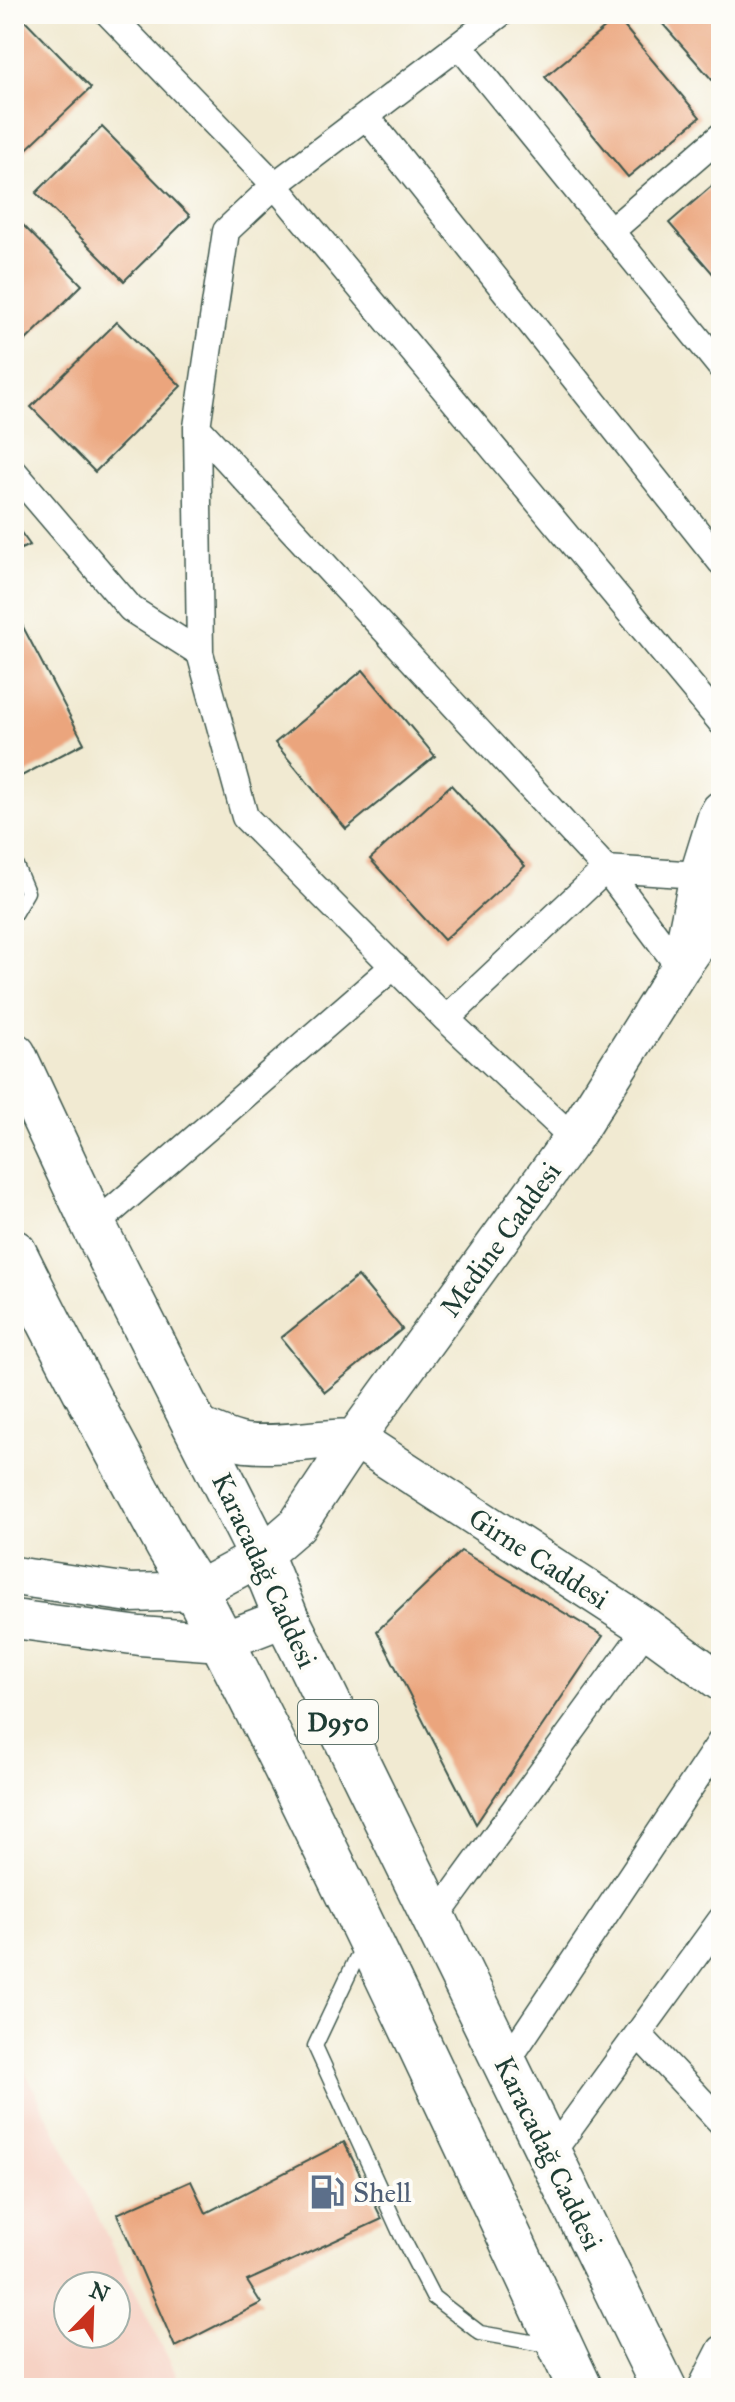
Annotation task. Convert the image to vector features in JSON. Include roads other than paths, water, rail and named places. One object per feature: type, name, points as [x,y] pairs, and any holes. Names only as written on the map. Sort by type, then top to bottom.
[{"type":"highway","name":"Karacadağ Caddesi","points":[[14,1055],[94,1226],[261,1556],[286,1617],[664,2388]]},
{"type":"highway","name":"D950","points":[[14,1252],[148,1509],[196,1591],[371,1945],[580,2388]]},
{"type":"street","points":[[109,14],[275,185],[721,722]]},
{"type":"street","points":[[500,14],[275,185],[226,231],[197,427],[200,653],[245,817],[446,1019],[573,1138]]},
{"type":"street","points":[[460,46],[721,367]]},
{"type":"street","points":[[366,116],[721,562]]},
{"type":"street","points":[[611,231],[721,136]]},
{"type":"street","points":[[197,427],[606,869],[680,968]]},
{"type":"street","points":[[14,472],[131,609],[200,653]]},
{"type":"street","points":[[680,968],[710,875],[721,810]]},
{"type":"street","points":[[446,1019],[606,869],[710,875]]},
{"type":"street","name":"Medine Caddesi","points":[[196,1591],[261,1556],[297,1525],[355,1438],[573,1138],[680,968],[721,910]]},
{"type":"street","points":[[94,1226],[394,966]]},
{"type":"street","points":[[196,1426],[243,1443],[355,1438]]},
{"type":"street","name":"Girne Caddesi","points":[[355,1438],[647,1628],[721,1682]]},
{"type":"street","points":[[14,1576],[130,1593],[196,1591]]},
{"type":"street","points":[[14,1619],[140,1636],[221,1642],[286,1617]]},
{"type":"street","points":[[434,1920],[647,1628]]},
{"type":"street","points":[[505,2064],[721,1741]]},
{"type":"street","points":[[550,2155],[721,1920]]},
{"type":"street","points":[[639,2035],[721,2122]]},
{"type":"street","points":[[701,2388],[721,2349]]},
{"type":"lane","points":[[14,861],[27,892],[14,914]]},
{"type":"lane","points":[[371,1945],[356,1959],[315,2046],[401,2235],[433,2297],[480,2333],[561,2348]]},
{"type":"place","name":"Shell","points":[[327,2192]]}]
